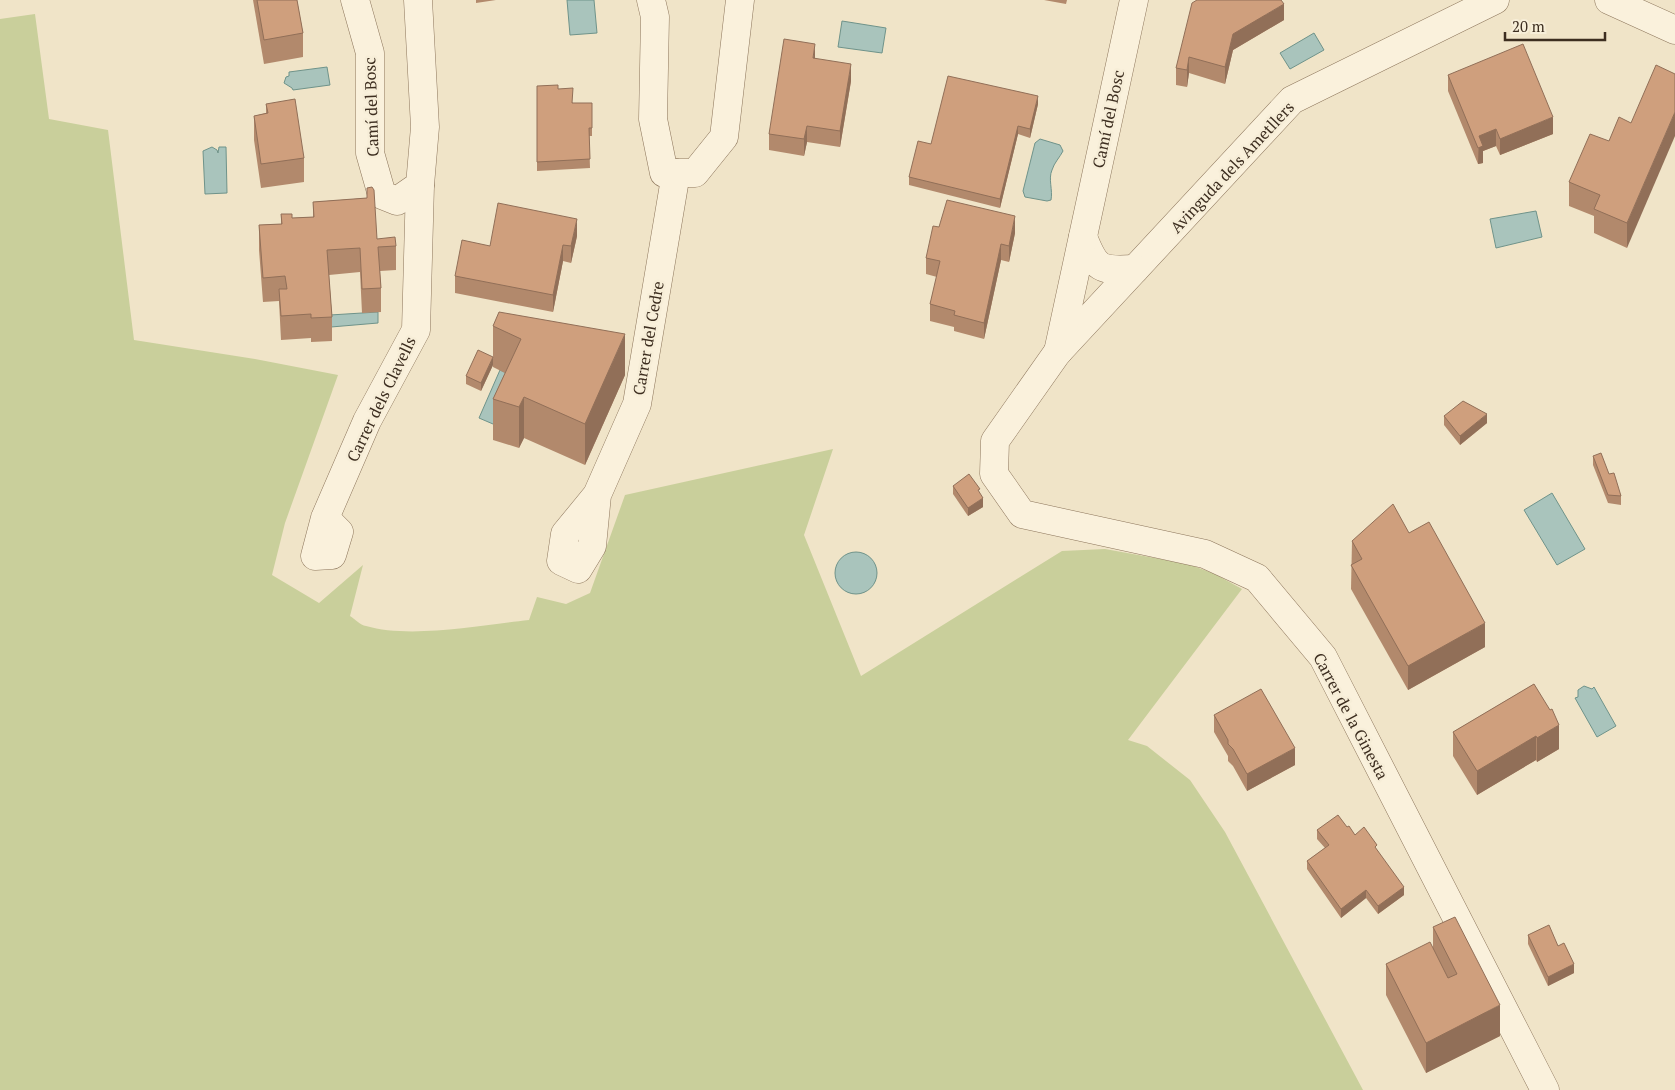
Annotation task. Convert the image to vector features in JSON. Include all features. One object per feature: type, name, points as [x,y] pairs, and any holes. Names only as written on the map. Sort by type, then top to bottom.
[{"type":"street","name":"Camí del Bosc","points":[[355,0],[370,53],[370,153],[382,195],[398,200],[420,185]]},
{"type":"street","points":[[418,0],[425,126],[420,185]]},
{"type":"street","points":[[651,0],[655,17],[653,119],[664,173],[676,174],[695,174],[724,137],[740,0]]},
{"type":"street","name":"Camí del Bosc","points":[[1057,354],[1134,0]]},
{"type":"street","name":"Avinguda dels Ametllers","points":[[1057,354],[1292,100],[1495,0]]},
{"type":"street","points":[[1608,0],[1675,30]]},
{"type":"street","name":"Carrer del Cedre","points":[[597,495],[637,404],[676,174]]},
{"type":"street","name":"Carrer dels Clavells","points":[[325,518],[367,421],[416,330],[420,185]]},
{"type":"street","points":[[1082,237],[1092,259],[1104,268],[1113,271],[1135,269]]},
{"type":"street","name":"Carrer de la Ginesta","points":[[1057,354],[995,441],[994,474],[1022,514],[1205,554],[1257,578],[1323,657],[1545,1090]]},
{"type":"green space","points":[[35,14],[49,119],[108,130],[134,340],[255,359],[338,375],[285,523],[272,575],[319,603],[363,565],[350,616],[366,626],[384,630],[425,631],[469,628],[529,620],[537,597],[566,604],[590,593],[625,495],[833,449],[804,535],[861,676],[1062,551],[1105,549],[1188,564],[1215,574],[1242,589],[1128,740],[1147,746],[1190,780],[1225,832],[1363,1090],[0,1090],[0,19]]},
{"type":"water","points":[[567,0],[594,0],[597,33],[570,35]]},
{"type":"water","points":[[842,21],[886,28],[882,53],[838,47]]},
{"type":"water","points":[[1314,33],[1324,50],[1290,69],[1280,53]]},
{"type":"water","points":[[327,67],[330,85],[293,90],[284,83],[286,77],[289,76],[289,72]]},
{"type":"water","points":[[1040,139],[1060,145],[1063,151],[1051,173],[1051,200],[1047,201],[1025,197],[1023,191],[1035,143]]},
{"type":"water","points":[[212,147],[218,153],[219,147],[226,147],[227,193],[205,194],[203,151]]},
{"type":"water","points":[[1536,211],[1542,237],[1496,248],[1490,219]]},
{"type":"water","points":[[378,312],[378,323],[331,327],[330,315]]},
{"type":"water","points":[[500,370],[521,380],[500,427],[479,418]]},
{"type":"water","points":[[1552,493],[1585,549],[1557,565],[1524,510]]},
{"type":"water","points":[[856,552],[871,558],[877,573],[871,588],[856,594],[841,588],[835,573],[841,558]]},
{"type":"water","points":[[1584,686],[1592,689],[1594,687],[1616,726],[1597,737],[1575,698],[1578,697],[1578,690]]},
{"type":"building","points":[[257,0],[297,0],[303,33],[264,40]]},
{"type":"building","points":[[1197,0],[1281,0],[1284,4],[1233,34],[1225,67],[1189,57],[1187,70],[1176,68],[1192,3]]},
{"type":"building","points":[[784,39],[815,44],[813,58],[851,64],[840,131],[807,126],[804,139],[769,134]]},
{"type":"building","points":[[1523,44],[1553,117],[1500,139],[1496,129],[1479,136],[1483,146],[1478,148],[1448,75]]},
{"type":"building","points":[[1656,65],[1675,74],[1675,112],[1627,223],[1594,209],[1600,195],[1569,182],[1590,134],[1609,141],[1619,117],[1631,123]]},
{"type":"building","points":[[948,76],[1038,96],[1030,129],[1018,126],[1000,199],[909,177],[918,141],[931,144]]},
{"type":"building","points":[[558,85],[558,89],[573,88],[572,103],[592,103],[592,128],[589,128],[590,159],[537,162],[537,86]]},
{"type":"building","points":[[295,99],[304,158],[261,164],[254,116],[268,113],[266,104]]},
{"type":"building","points":[[372,187],[374,190],[377,239],[395,237],[396,246],[378,247],[381,288],[362,289],[360,248],[327,250],[332,317],[311,318],[311,314],[281,316],[279,289],[287,289],[285,276],[263,278],[259,225],[282,224],[281,214],[292,214],[292,218],[314,217],[313,202],[367,198],[367,188]]},
{"type":"building","points":[[947,200],[1015,216],[1009,246],[1001,244],[984,323],[954,315],[955,311],[930,304],[940,261],[926,258],[933,226],[939,227]]},
{"type":"building","points":[[498,203],[577,219],[571,246],[563,245],[553,295],[455,276],[462,240],[490,246]]},
{"type":"building","points":[[499,312],[625,334],[585,424],[524,397],[519,407],[493,399],[521,339],[493,326]]},
{"type":"building","points":[[478,350],[493,357],[481,383],[466,376]]},
{"type":"building","points":[[1463,401],[1487,414],[1460,436],[1444,416]]},
{"type":"building","points":[[1601,453],[1609,474],[1614,473],[1621,496],[1608,495],[1593,456]]},
{"type":"building","points":[[969,474],[980,489],[978,490],[983,498],[968,508],[953,486]]},
{"type":"building","points":[[1393,504],[1409,533],[1429,522],[1485,623],[1408,666],[1351,565],[1362,559],[1352,541]]},
{"type":"building","points":[[1534,684],[1550,710],[1552,709],[1559,725],[1537,738],[1536,736],[1477,771],[1453,732]]},
{"type":"building","points":[[1261,689],[1295,748],[1247,774],[1233,749],[1228,744],[1228,740],[1214,715]]},
{"type":"building","points":[[1338,815],[1355,835],[1364,827],[1377,845],[1375,847],[1404,887],[1378,906],[1366,890],[1341,909],[1307,861],[1329,845],[1317,830]]},
{"type":"building","points":[[1455,917],[1500,1005],[1426,1043],[1386,964],[1430,942],[1448,978],[1457,974],[1433,927]]},
{"type":"building","points":[[1549,925],[1558,946],[1564,943],[1574,964],[1548,977],[1528,935]]}]
